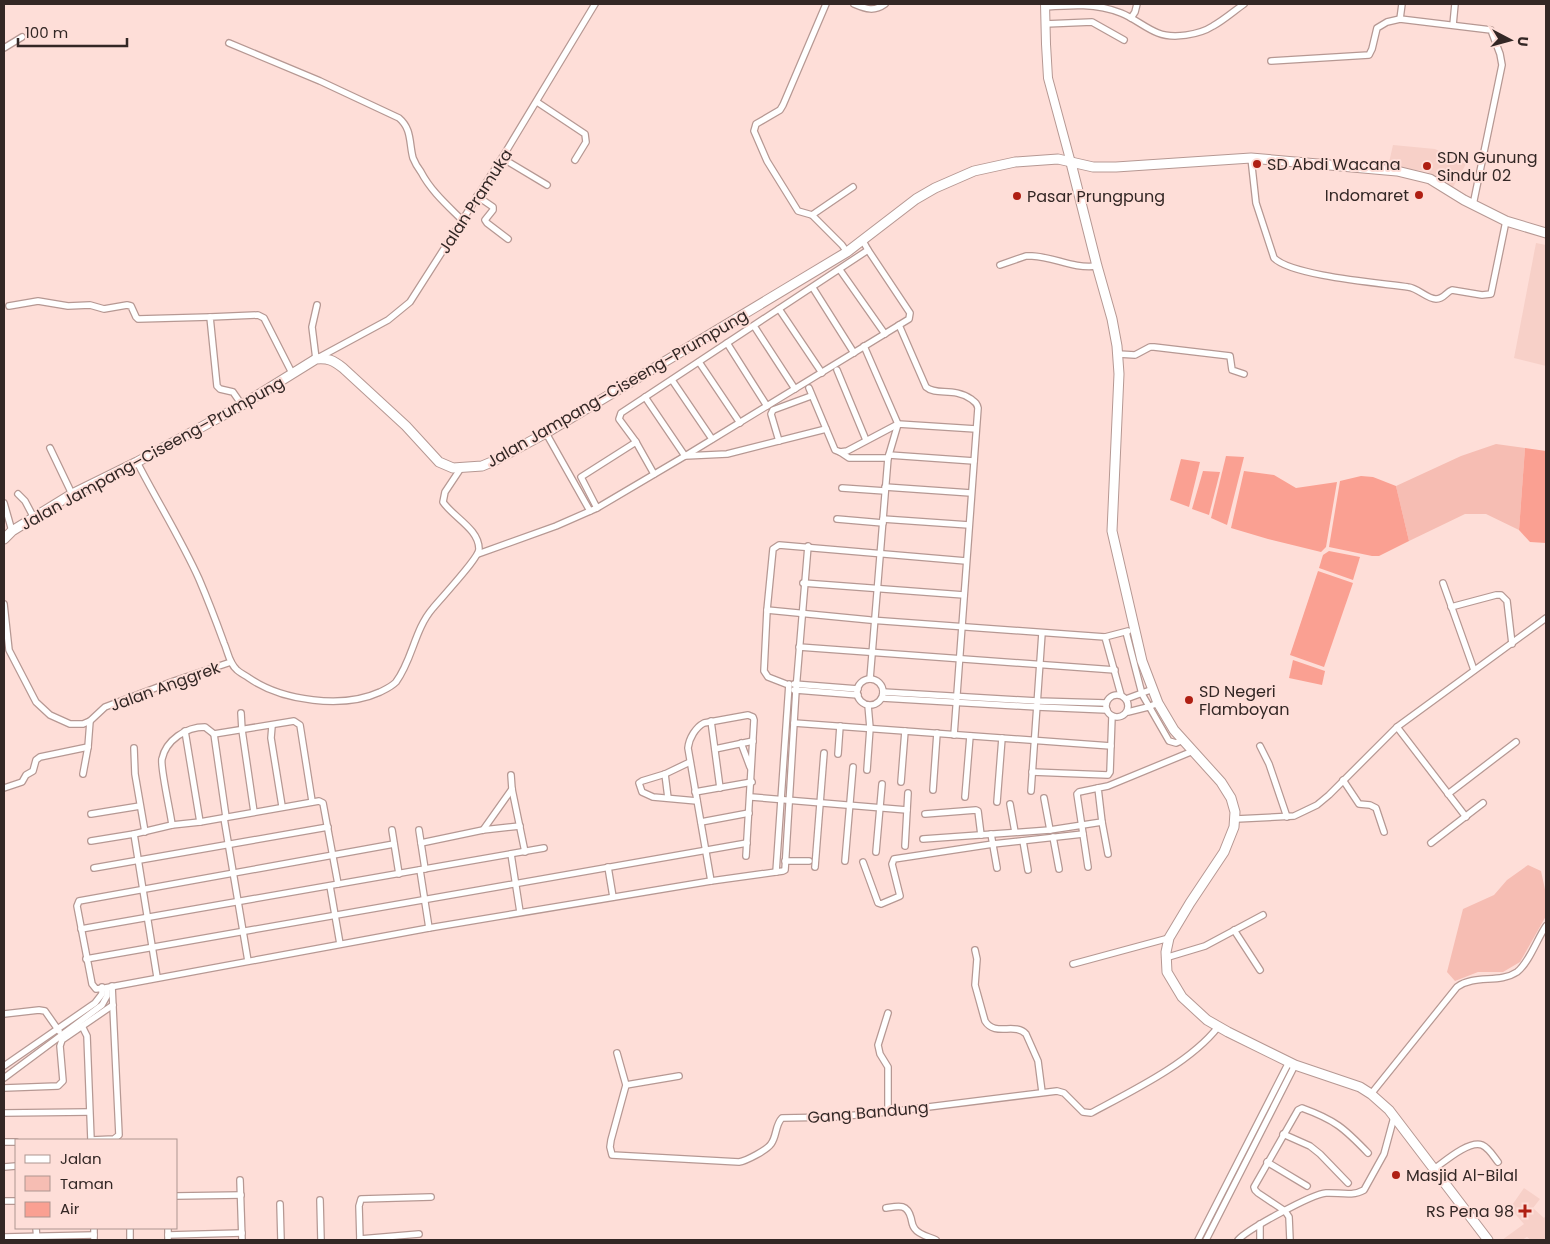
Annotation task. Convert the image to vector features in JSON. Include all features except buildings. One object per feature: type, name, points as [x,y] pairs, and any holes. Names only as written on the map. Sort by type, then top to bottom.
[{"type":"main road","points":[[1045,5],[1048,78],[1112,319],[1118,354],[1112,532],[1130,630],[1158,703],[1174,730],[1226,789],[1234,805],[1236,819],[1230,840],[1224,852],[1190,902],[1169,938],[1165,958],[1167,972],[1182,997],[1202,1016],[1218,1026],[1292,1063],[1360,1087],[1371,1094],[1394,1117],[1488,1240]]},
{"type":"main road","name":"Jalan Jampang–Ciseeng–Prumpung","points":[[4,539],[12,531],[72,494],[242,405],[316,359],[327,358],[333,360],[406,426],[439,462],[453,468],[482,466],[546,432],[847,252],[916,199],[935,188],[974,171],[1015,162],[1058,159],[1093,167],[1116,168],[1251,158],[1397,171],[1430,179],[1473,205],[1506,221],[1546,233]]},
{"type":"street","name":"Jalan Pramuka","points":[[316,359],[388,320],[410,302],[502,158],[595,4]]},
{"type":"street","points":[[826,4],[783,105],[780,110],[756,124],[754,128],[756,138],[766,161],[798,211],[812,215],[842,244],[847,252]]},
{"type":"street","points":[[854,4],[874,10],[885,4]]},
{"type":"street","points":[[1045,5],[1077,4],[1099,7],[1119,12],[1158,33],[1167,35],[1188,34],[1205,30],[1244,4]]},
{"type":"street","points":[[1131,18],[1137,4]]},
{"type":"street","points":[[1400,19],[1402,4]]},
{"type":"street","points":[[1453,24],[1456,4]]},
{"type":"street","points":[[1271,61],[1369,55],[1377,28],[1387,22],[1400,19],[1491,30],[1502,65],[1473,205]]},
{"type":"street","points":[[1046,24],[1092,22],[1124,40]]},
{"type":"street","points":[[4,48],[22,37]]},
{"type":"street","points":[[229,43],[320,81],[399,118],[408,129],[413,158],[430,188],[462,220]]},
{"type":"street","points":[[536,102],[585,134],[586,142],[574,160]]},
{"type":"street","points":[[502,158],[547,185]]},
{"type":"street","points":[[1251,158],[1256,203],[1274,258],[1282,264],[1306,272],[1388,286],[1412,287],[1434,299],[1441,298],[1452,290],[1482,295],[1491,294],[1506,221]]},
{"type":"street","points":[[812,215],[854,187]]},
{"type":"street","points":[[477,196],[493,207],[493,210],[485,220],[487,223],[508,239]]},
{"type":"street","points":[[478,554],[556,526],[596,508],[712,440],[909,319],[910,313],[863,241]]},
{"type":"street","points":[[654,474],[619,416],[868,250]]},
{"type":"street","points":[[1000,265],[1026,256],[1032,256],[1070,266],[1097,266]]},
{"type":"street","points":[[840,270],[885,334]]},
{"type":"street","points":[[813,288],[854,353]]},
{"type":"street","points":[[9,306],[24,304],[30,301],[68,306],[90,305],[104,309],[127,304],[131,306],[136,317],[141,320],[258,315],[264,318],[292,373]]},
{"type":"street","points":[[316,359],[312,327],[317,305]]},
{"type":"street","points":[[779,309],[822,373]]},
{"type":"street","points":[[210,317],[217,386],[223,390],[233,392],[242,405]]},
{"type":"street","points":[[899,325],[926,387],[932,391],[959,392],[975,401],[978,408],[954,735]]},
{"type":"street","points":[[754,326],[795,389]]},
{"type":"street","points":[[727,344],[767,406]]},
{"type":"street","points":[[864,346],[898,424],[888,457],[870,679]]},
{"type":"street","points":[[1118,354],[1135,355],[1150,347],[1154,347],[1230,356],[1232,370],[1244,374]]},
{"type":"street","points":[[699,362],[740,422]]},
{"type":"street","points":[[837,370],[866,440]]},
{"type":"street","points":[[672,380],[712,440]]},
{"type":"street","points":[[809,388],[835,450],[848,458],[888,457],[974,461]]},
{"type":"street","points":[[779,441],[771,414],[773,410],[811,396]]},
{"type":"street","points":[[645,398],[685,456]]},
{"type":"street","points":[[840,452],[847,451],[898,424],[976,429]]},
{"type":"street","points":[[685,456],[727,454],[826,429]]},
{"type":"street","points":[[546,432],[590,511]]},
{"type":"street","points":[[596,508],[581,477],[636,442]]},
{"type":"street","points":[[50,448],[72,494]]},
{"type":"street","points":[[136,462],[194,568],[231,662],[239,672],[257,684],[292,696],[332,701],[372,696],[395,683],[406,667],[416,635],[432,608],[453,587],[478,554],[479,547],[473,532],[452,514],[443,502],[445,492],[461,468]]},
{"type":"street","points":[[842,488],[971,494]]},
{"type":"street","points":[[18,494],[23,498],[34,518]]},
{"type":"street","points":[[4,503],[12,531]]},
{"type":"street","points":[[837,519],[969,525]]},
{"type":"street","points":[[858,692],[791,686],[768,677],[764,671],[773,549],[779,545],[808,546],[880,554],[966,560]]},
{"type":"street","points":[[776,872],[791,686],[799,647],[808,546]]},
{"type":"street","points":[[804,583],[964,595]]},
{"type":"street","points":[[1444,583],[1474,670]]},
{"type":"street","points":[[1451,607],[1501,595],[1507,601],[1512,644]]},
{"type":"street","points":[[4,604],[6,651],[36,702],[42,709],[70,724],[76,725],[90,720],[83,774]]},
{"type":"street","points":[[767,610],[876,621],[1105,637],[1130,630],[1142,694],[1148,707],[1169,741],[1176,743],[1183,740]]},
{"type":"street","points":[[1236,819],[1294,816],[1306,812],[1317,805],[1397,727],[1546,618]]},
{"type":"street","points":[[1030,790],[1042,633]]},
{"type":"street","points":[[1105,637],[1124,697],[1129,705],[1128,712]]},
{"type":"street","points":[[799,647],[1115,670]]},
{"type":"street","name":"Jalan Anggrek","points":[[90,720],[106,707],[174,680],[231,662]]},
{"type":"street","points":[[858,692],[864,680],[870,679],[879,683],[882,695]]},
{"type":"street","points":[[394,844],[79,901],[77,906],[92,984],[96,988],[107,987],[520,912],[784,871],[794,723],[791,686]]},
{"type":"street","points":[[1037,704],[1106,703],[1112,696],[1124,697],[1153,690]]},
{"type":"street","points":[[858,692],[864,703],[868,705],[874,704],[882,695]]},
{"type":"street","points":[[882,695],[1107,710]]},
{"type":"street","points":[[1032,772],[1108,775],[1112,716],[1107,710],[1106,703]]},
{"type":"street","points":[[1112,716],[1121,717],[1128,712],[1158,703]]},
{"type":"street","points":[[867,770],[870,728],[868,705]]},
{"type":"street","points":[[241,712],[254,812]]},
{"type":"street","points":[[711,881],[688,743],[699,725],[711,721],[751,715],[754,720],[752,782],[746,856]]},
{"type":"street","points":[[214,734],[294,721],[300,725],[312,801]]},
{"type":"street","points":[[711,721],[720,788]]},
{"type":"street","points":[[794,723],[1111,746]]},
{"type":"street","points":[[272,726],[271,738],[282,806]]},
{"type":"street","points":[[838,754],[840,726]]},
{"type":"street","points":[[172,825],[161,760],[170,744],[185,730],[205,727],[214,734],[232,873],[248,961]]},
{"type":"street","points":[[1397,727],[1466,817]]},
{"type":"street","points":[[185,730],[200,822]]},
{"type":"street","points":[[901,782],[905,731]]},
{"type":"street","points":[[933,790],[937,733]]},
{"type":"street","points":[[966,797],[970,736]]},
{"type":"street","points":[[997,802],[1002,738]]},
{"type":"street","points":[[715,749],[753,741]]},
{"type":"street","points":[[1448,794],[1516,742]]},
{"type":"street","points":[[741,744],[752,771]]},
{"type":"street","points":[[1260,746],[1269,764],[1287,817]]},
{"type":"street","points":[[4,788],[24,781],[26,776],[33,771],[36,760],[40,757],[88,747]]},
{"type":"street","points":[[134,748],[134,767],[145,832]]},
{"type":"street","points":[[1088,867],[1077,794],[1108,786],[1193,751]]},
{"type":"street","points":[[815,867],[824,753]]},
{"type":"street","points":[[690,762],[665,774],[642,781],[639,783],[639,786],[642,792],[653,797],[697,801]]},
{"type":"street","points":[[845,861],[853,767]]},
{"type":"street","points":[[665,774],[668,798]]},
{"type":"street","points":[[512,775],[512,789],[525,852]]},
{"type":"street","points":[[1343,780],[1359,804],[1370,805],[1376,808],[1384,832]]},
{"type":"street","points":[[695,792],[752,782]]},
{"type":"street","points":[[876,852],[882,784]]},
{"type":"street","points":[[1098,788],[1108,854]]},
{"type":"street","points":[[483,830],[512,789]]},
{"type":"street","points":[[905,846],[908,793]]},
{"type":"street","points":[[751,797],[907,810]]},
{"type":"street","points":[[1044,798],[1050,830]]},
{"type":"street","points":[[91,841],[282,806],[312,801],[322,802],[324,804],[338,884]]},
{"type":"street","points":[[1431,843],[1483,803]]},
{"type":"street","points":[[1010,804],[1015,832]]},
{"type":"street","points":[[91,814],[140,806]]},
{"type":"street","points":[[925,814],[976,810],[978,811],[981,835]]},
{"type":"street","points":[[701,822],[750,812]]},
{"type":"street","points":[[923,839],[1050,830],[1102,822]]},
{"type":"street","points":[[421,842],[483,830],[520,826]]},
{"type":"street","points":[[94,868],[328,828]]},
{"type":"street","points":[[392,830],[400,874]]},
{"type":"street","points":[[418,830],[421,842],[424,899],[429,928]]},
{"type":"street","points":[[134,834],[157,977]]},
{"type":"street","points":[[991,834],[997,868]]},
{"type":"street","points":[[863,862],[878,903],[881,904],[900,896],[892,864],[894,859],[993,844],[1083,834]]},
{"type":"street","points":[[1053,837],[1059,870]]},
{"type":"street","points":[[1023,841],[1028,870]]},
{"type":"street","points":[[86,959],[747,842]]},
{"type":"street","points":[[81,929],[544,848]]},
{"type":"street","points":[[511,854],[520,912]]},
{"type":"street","points":[[785,861],[809,861]]},
{"type":"street","points":[[608,867],[613,897]]},
{"type":"street","points":[[330,886],[340,944]]},
{"type":"street","points":[[1165,958],[1205,946],[1263,915]]},
{"type":"street","points":[[1371,1094],[1457,987],[1466,981],[1510,976],[1518,971],[1524,965],[1546,926]]},
{"type":"street","points":[[1234,930],[1260,970]]},
{"type":"street","points":[[1073,964],[1169,938]]},
{"type":"street","points":[[975,950],[977,959],[975,985],[985,1021],[988,1026],[996,1030],[1016,1029],[1026,1034],[1038,1060],[1042,1092]]},
{"type":"street","points":[[107,987],[113,1005],[119,1135],[114,1139]]},
{"type":"street","points":[[4,1066],[95,1003],[107,987]]},
{"type":"street","points":[[4,1088],[61,1085],[60,1043],[62,1038],[102,1005],[107,996],[107,987]]},
{"type":"street","points":[[4,1078],[113,1005]]},
{"type":"street","points":[[4,1014],[45,1011],[58,1028],[62,1038]]},
{"type":"street","points":[[888,1012],[878,1045],[880,1054],[888,1067],[888,1112]]},
{"type":"street","points":[[82,1026],[87,1036],[91,1139]]},
{"type":"street","name":"Gang Bandung","points":[[626,1085],[611,1140],[610,1153],[615,1156],[743,1161],[771,1145],[778,1122],[782,1118],[835,1117],[888,1112],[1042,1092],[1061,1092],[1083,1112],[1091,1113],[1188,1056],[1208,1040],[1218,1026]]},
{"type":"street","points":[[617,1053],[626,1085],[679,1076]]},
{"type":"street","points":[[1198,1240],[1292,1063]]},
{"type":"street","points":[[1206,1240],[1292,1063]]},
{"type":"street","points":[[1291,1240],[1289,1217],[1285,1211],[1255,1190],[1254,1186],[1298,1110],[1302,1108],[1334,1121],[1344,1128],[1368,1152]]},
{"type":"street","points":[[4,1113],[89,1112]]},
{"type":"street","points":[[1238,1240],[1260,1224],[1324,1193],[1353,1193],[1361,1192],[1365,1189],[1384,1154],[1394,1117]]},
{"type":"street","points":[[1283,1134],[1310,1146],[1348,1183]]},
{"type":"street","points":[[1434,1169],[1467,1146],[1476,1144],[1486,1148],[1498,1162]]},
{"type":"street","points":[[1267,1162],[1307,1186]]},
{"type":"street","points":[[240,1180],[242,1240]]},
{"type":"street","points":[[178,1196],[241,1195]]},
{"type":"street","points":[[420,1234],[360,1240],[359,1206],[361,1199],[432,1197]]},
{"type":"street","points":[[320,1200],[321,1240]]},
{"type":"street","points":[[280,1204],[281,1240]]},
{"type":"street","points":[[886,1208],[901,1205],[905,1207],[909,1211],[913,1227],[917,1232],[936,1240]]},
{"type":"street","points":[[1260,1224],[1260,1240]]},
{"type":"street","points":[[168,1238],[242,1232]]},
{"type":"street","points":[[4,1237],[37,1238],[94,1234]]},
{"type":"shaded area","name":"SDN Gunung Sindur 02","points":[[1393,145],[1435,149],[1466,164],[1453,187],[1426,171],[1388,167]]},
{"type":"shaded area","points":[[1536,243],[1546,245],[1546,366],[1514,358]]},
{"type":"shaded area","name":"RS Pena 98","points":[[1524,1188],[1540,1199],[1533,1208],[1544,1218],[1546,1215],[1546,1240],[1531,1240],[1527,1237],[1522,1240],[1502,1240],[1524,1224],[1510,1208]]},
{"type":"green space","points":[[1496,444],[1525,448],[1519,530],[1486,514],[1465,514],[1409,541],[1396,486],[1461,456]]},
{"type":"green space","points":[[1528,865],[1541,871],[1546,894],[1546,916],[1520,962],[1503,972],[1478,972],[1455,981],[1447,972],[1463,909],[1494,895],[1507,880]]},
{"type":"water","points":[[1525,448],[1546,451],[1546,543],[1530,542],[1519,530]]},
{"type":"water","points":[[1226,456],[1244,457],[1227,525],[1211,518]]},
{"type":"water","points":[[1181,459],[1200,462],[1189,507],[1170,500]]},
{"type":"water","points":[[1203,471],[1220,472],[1209,515],[1192,509]]},
{"type":"water","points":[[1244,471],[1274,475],[1296,488],[1337,482],[1326,547],[1321,552],[1231,528]]},
{"type":"water","points":[[1361,476],[1373,477],[1396,486],[1409,541],[1379,556],[1329,547],[1340,481]]},
{"type":"water","points":[[1329,551],[1360,557],[1353,580],[1319,568],[1323,555]]},
{"type":"water","points":[[1318,571],[1353,583],[1324,667],[1290,655]]},
{"type":"water","points":[[1293,660],[1325,671],[1322,685],[1289,678]]},
{"type":"place","name":"SD Abdi Wacana","points":[[1257,164]]},
{"type":"place","name":"SDN Gunung Sindur 02","points":[[1427,166]]},
{"type":"place","name":"Indomaret","points":[[1419,195]]},
{"type":"place","name":"Pasar Prungpung","points":[[1017,196]]},
{"type":"place","name":"SD Negeri Flamboyan","points":[[1189,700]]},
{"type":"place","name":"Masjid Al-Bilal","points":[[1396,1175]]},
{"type":"place","name":"RS Pena 98","points":[[1525,1211]]}]
